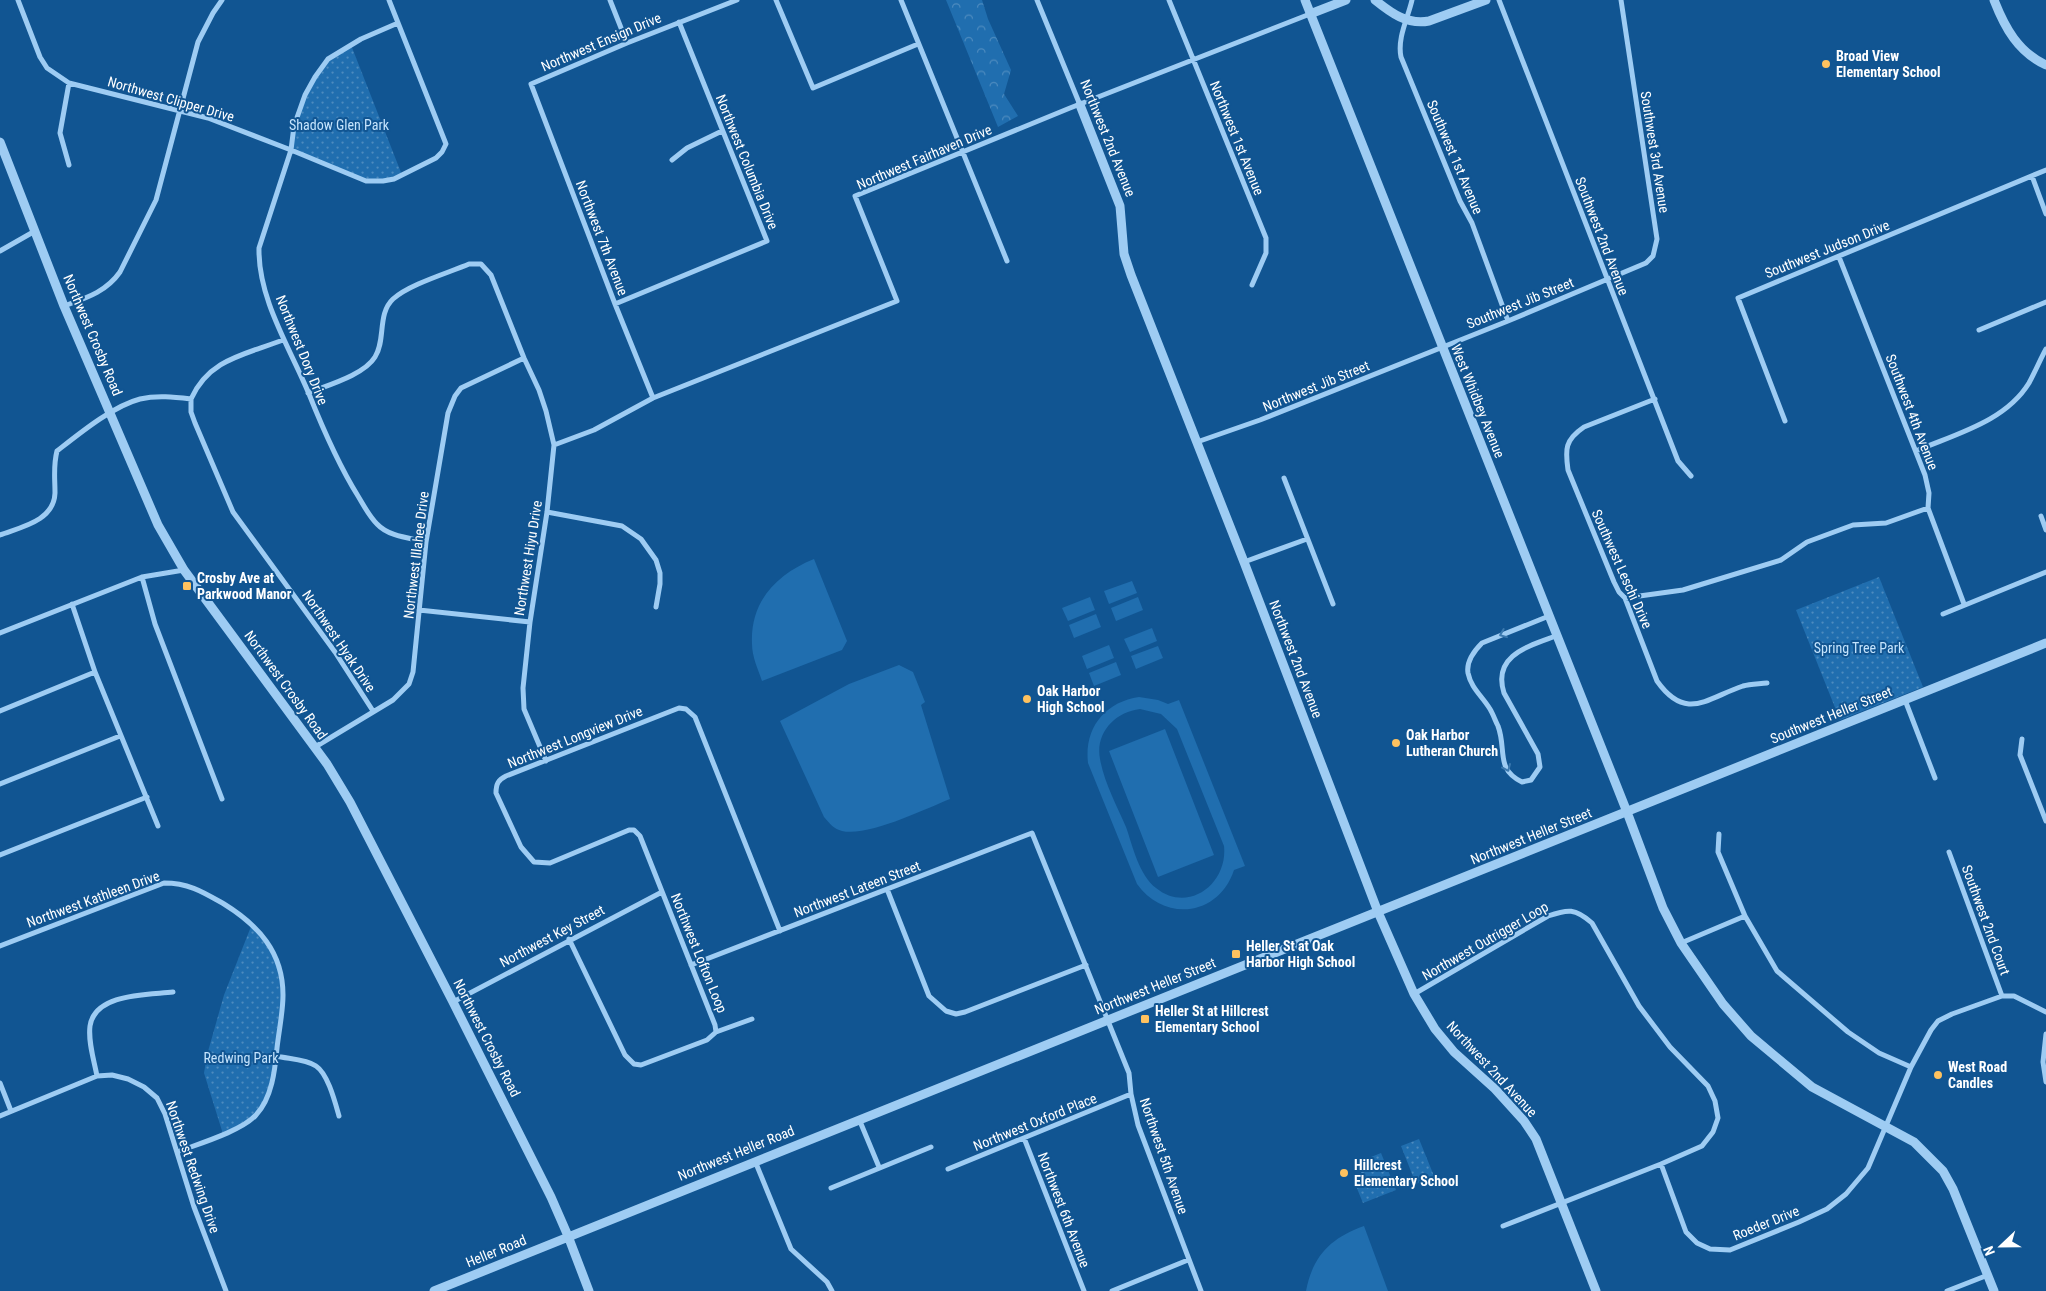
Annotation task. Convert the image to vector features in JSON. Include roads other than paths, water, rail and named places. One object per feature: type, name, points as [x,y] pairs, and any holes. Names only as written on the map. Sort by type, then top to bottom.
[{"type":"street","name":"Northwest Clipper Drive","points":[[18,0],[40,57],[48,68],[69,82],[208,118],[366,181],[383,181],[394,178],[436,158],[446,144],[389,0]]},
{"type":"street","points":[[64,306],[96,294],[115,280],[120,272],[156,200],[198,42],[222,0]]},
{"type":"street","points":[[610,0],[627,43]]},
{"type":"street","name":"Northwest Ensign Drive","points":[[531,84],[627,43],[737,0]]},
{"type":"street","points":[[776,0],[813,88],[918,44]]},
{"type":"street","points":[[901,0],[1007,261]]},
{"type":"street","name":"Northwest 2nd Avenue","points":[[1037,0],[1120,206],[1126,262],[1244,562],[1378,912],[1414,994],[1435,1029],[1454,1052],[1495,1089],[1524,1121],[1536,1138],[1596,1291]]},
{"type":"street","name":"Northwest 1st Avenue","points":[[1169,0],[1266,238],[1266,253],[1252,285]]},
{"type":"street","name":"West Whidbey Avenue","points":[[1305,0],[1664,908],[1681,943],[1712,989],[1751,1036],[1812,1087],[1914,1142],[1943,1171],[1953,1189],[1994,1291]]},
{"type":"street","points":[[1310,14],[1346,0]]},
{"type":"street","points":[[1375,0],[1395,15],[1407,20],[1420,22],[1429,21],[1486,0]]},
{"type":"street","name":"Southwest 1st Avenue","points":[[1412,0],[1399,48],[1401,57],[1460,201],[1472,224],[1508,321]]},
{"type":"street","name":"Southwest 2nd Avenue","points":[[1500,0],[1678,461],[1691,476]]},
{"type":"street","name":"Southwest 3rd Avenue","points":[[1607,280],[1646,263],[1653,256],[1657,239],[1621,0]]},
{"type":"street","points":[[1994,0],[2001,18],[2013,38],[2034,59],[2046,65]]},
{"type":"street","name":"Northwest Fairhaven Drive","points":[[554,445],[594,430],[654,398],[897,301],[855,196],[1080,104],[1310,14]]},
{"type":"street","name":"Northwest Columbia Drive","points":[[615,304],[767,240],[679,22]]},
{"type":"street","name":"Northwest Dory Drive","points":[[398,23],[361,39],[328,59],[305,95],[294,126],[291,150],[259,248],[259,264],[262,281],[283,340],[321,426],[351,485],[378,526],[394,534],[426,542]]},
{"type":"street","points":[[69,82],[60,133],[69,165]]},
{"type":"street","name":"Northwest 7th Avenue","points":[[531,84],[615,304],[654,398]]},
{"type":"street","points":[[672,160],[687,148],[722,131]]},
{"type":"street","name":"Northwest Crosby Road","points":[[0,142],[64,306],[158,525],[184,570],[315,748],[350,802],[453,1002],[568,1236],[589,1291]]},
{"type":"street","name":"Southwest Judson Drive","points":[[1786,421],[1738,298],[2046,170]]},
{"type":"street","points":[[2032,176],[2046,214]]},
{"type":"street","points":[[0,251],[35,231]]},
{"type":"street","name":"Southwest 4th Avenue","points":[[1839,257],[1925,475],[1929,492],[1928,508],[1964,604]]},
{"type":"street","name":"Northwest Hiyu Drive","points":[[308,393],[353,374],[375,357],[380,346],[385,312],[391,300],[404,291],[469,264],[481,264],[491,275],[541,397],[554,445],[547,512],[530,622],[522,700],[546,761]]},
{"type":"street","name":"Southwest Jib Street","points":[[1442,347],[1607,280]]},
{"type":"street","points":[[1979,330],[2046,302]]},
{"type":"street","points":[[0,535],[42,518],[49,510],[55,495],[53,472],[57,451],[110,413],[146,398],[191,399],[198,384],[208,372],[219,364],[283,340]]},
{"type":"street","name":"Northwest Jib Street","points":[[1197,442],[1260,420],[1442,347]]},
{"type":"street","points":[[1916,451],[1990,420],[2007,407],[2028,384],[2046,349]]},
{"type":"street","name":"Northwest Illahee Drive","points":[[315,748],[397,697],[409,684],[413,672],[426,542],[448,413],[455,396],[461,388],[470,382],[524,358]]},
{"type":"street","name":"Southwest Leschi Drive","points":[[1654,398],[1584,427],[1576,432],[1569,441],[1566,453],[1568,470],[1585,513],[1618,592],[1625,598],[1657,682],[1672,698],[1694,706],[1745,686],[1767,683]]},
{"type":"street","name":"Northwest Hyak Drive","points":[[191,399],[195,423],[233,512],[335,652],[373,711]]},
{"type":"street","points":[[1284,478],[1333,604]]},
{"type":"street","points":[[1625,598],[1683,590],[1781,560],[1807,542],[1854,525],[1886,523],[1928,508]]},
{"type":"street","points":[[547,512],[622,526],[641,539],[656,560],[660,573],[656,607]]},
{"type":"street","points":[[2041,516],[2046,530]]},
{"type":"street","points":[[1244,562],[1307,539]]},
{"type":"street","points":[[0,633],[142,578],[184,570]]},
{"type":"street","points":[[1943,614],[2046,572]]},
{"type":"street","points":[[142,578],[155,624],[222,799]]},
{"type":"street","points":[[72,604],[95,672],[158,826]]},
{"type":"street","points":[[419,610],[530,622]]},
{"type":"street","points":[[1549,616],[1482,643],[1470,659],[1468,670],[1470,681],[1490,708],[1496,721],[1501,734],[1504,761],[1508,773],[1522,782],[1531,780],[1540,766],[1538,754],[1504,693],[1502,684],[1504,668],[1521,649],[1556,636]]},
{"type":"street","name":"Southwest Heller Street","points":[[1627,812],[2046,643]]},
{"type":"street","points":[[0,711],[95,672]]},
{"type":"street","points":[[1904,700],[1934,778]]},
{"type":"street","name":"Northwest Longview Drive","points":[[662,892],[640,836],[634,830],[620,833],[550,863],[534,862],[526,855],[499,803],[496,793],[496,785],[499,779],[672,710],[679,708],[690,712],[695,717],[780,931]]},
{"type":"street","points":[[0,784],[120,736]]},
{"type":"street","points":[[2022,739],[2020,755],[2046,821]]},
{"type":"street","points":[[0,854],[146,797]]},
{"type":"street","name":"Northwest Heller Street","points":[[915,1097],[1627,812]]},
{"type":"street","name":"Northwest Lateen Street","points":[[691,965],[1032,833]]},
{"type":"street","name":"Northwest 5th Avenue","points":[[1032,833],[1129,1073],[1131,1094],[1138,1125],[1201,1291]]},
{"type":"street","points":[[1719,834],[1718,852],[1745,916],[1777,972],[1848,1032],[1879,1053],[1911,1067]]},
{"type":"street","name":"Southwest 2nd Court","points":[[1949,852],[2002,996]]},
{"type":"street","name":"Northwest Kathleen Drive","points":[[0,946],[164,883],[181,883],[201,891],[254,925],[265,938],[275,955],[283,994],[276,1056],[267,1101],[255,1116],[239,1128],[178,1152]]},
{"type":"street","points":[[887,889],[929,996],[946,1011],[956,1014],[965,1012],[1086,965]]},
{"type":"street","name":"Northwest Key Street","points":[[453,1002],[662,892]]},
{"type":"street","name":"Northwest Lofton Loop","points":[[570,939],[625,1055],[634,1064],[641,1065],[707,1040],[716,1032],[715,1025],[662,892]]},
{"type":"street","name":"Northwest Outrigger Loop","points":[[1414,994],[1548,916],[1566,910],[1582,913],[1592,922],[1639,1006],[1670,1047],[1708,1086],[1715,1101],[1718,1118],[1713,1132],[1702,1146],[1503,1226]]},
{"type":"street","points":[[1681,943],[1745,916]]},
{"type":"street","points":[[97,1076],[91,1044],[90,1025],[104,1005],[118,998],[173,992]]},
{"type":"street","points":[[2002,996],[2014,996],[2046,1012]]},
{"type":"street","name":"Roeder Drive","points":[[1661,1164],[1686,1232],[1697,1243],[1710,1249],[1730,1250],[1827,1209],[1846,1194],[1868,1168],[1911,1067],[1938,1021],[2002,996]]},
{"type":"street","points":[[716,1032],[752,1019]]},
{"type":"street","points":[[2046,1034],[2043,1062],[2046,1082]]},
{"type":"street","points":[[276,1056],[308,1062],[317,1066],[330,1087],[339,1116]]},
{"type":"street","name":"Northwest Redwing Drive","points":[[0,1116],[97,1076],[112,1075],[144,1087],[157,1098],[165,1114],[194,1207],[226,1291]]},
{"type":"street","points":[[0,1083],[11,1111]]},
{"type":"street","name":"Northwest Oxford Place","points":[[948,1169],[1131,1094]]},
{"type":"street","name":"Northwest Heller Road","points":[[568,1236],[915,1097]]},
{"type":"street","points":[[859,1119],[879,1168]]},
{"type":"street","name":"Northwest 6th Avenue","points":[[1024,1138],[1084,1291]]},
{"type":"street","points":[[831,1188],[931,1147]]},
{"type":"street","points":[[755,1160],[791,1249],[826,1282],[832,1291]]},
{"type":"street","name":"Heller Road","points":[[434,1291],[568,1236]]},
{"type":"street","points":[[1112,1291],[1188,1260]]},
{"type":"street","points":[[1947,1291],[1988,1275]]},
{"type":"place","name":"Broad View Elementary School","points":[[1826,64]]},
{"type":"place","name":"Crosby Ave at Parkwood Manor","points":[[187,586]]},
{"type":"place","name":"Oak Harbor High School","points":[[1027,699]]},
{"type":"place","name":"Oak Harbor Lutheran Church","points":[[1396,743]]},
{"type":"place","name":"Heller St at Oak Harbor High School","points":[[1236,954]]},
{"type":"place","name":"Heller St at Hillcrest Elementary School","points":[[1145,1019]]},
{"type":"place","name":"West Road Candles","points":[[1938,1075]]},
{"type":"place","name":"Hillcrest Elementary School","points":[[1344,1173]]},
{"type":"park label","name":"Shadow Glen Park","points":[[339,125]]},
{"type":"park label","name":"Spring Tree Park","points":[[1859,648]]},
{"type":"park label","name":"Redwing Park","points":[[241,1058]]}]
